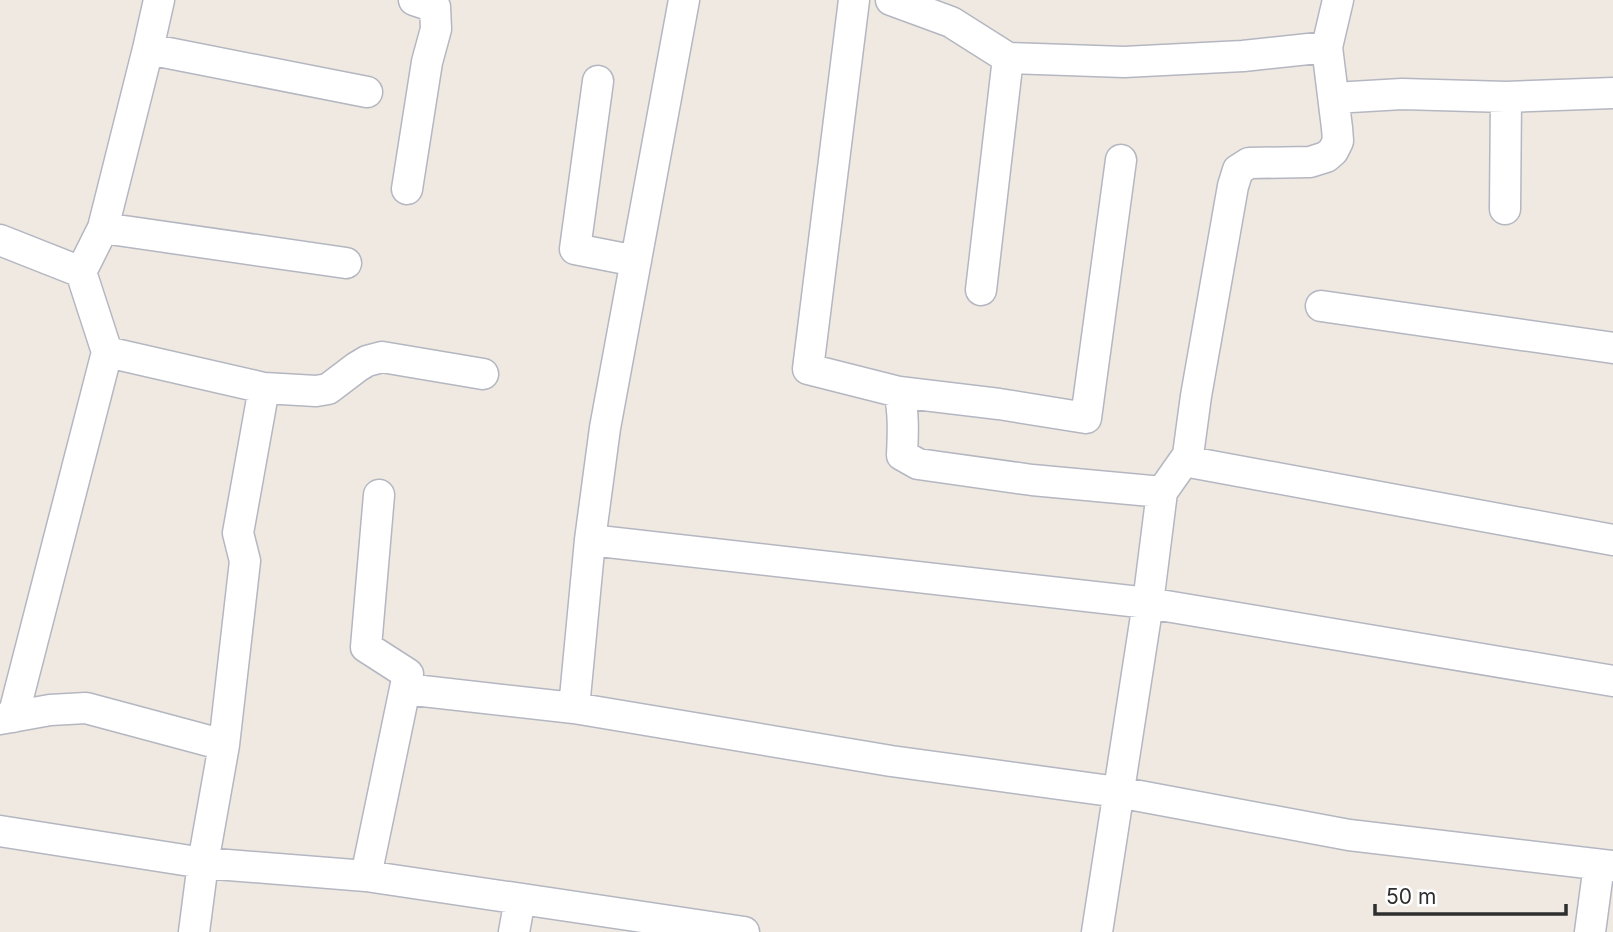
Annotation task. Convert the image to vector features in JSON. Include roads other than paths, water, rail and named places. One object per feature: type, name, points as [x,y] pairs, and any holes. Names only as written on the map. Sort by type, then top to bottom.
[{"type":"street","points":[[159,0],[103,228],[81,272],[107,352],[7,718],[50,710],[86,708],[224,745]]},
{"type":"street","points":[[407,189],[428,62],[436,30],[435,7],[414,0]]},
{"type":"street","points":[[574,708],[590,540],[605,428],[684,0]]},
{"type":"street","points":[[854,0],[808,369],[899,392],[1086,418],[1121,160]]},
{"type":"street","points":[[891,0],[951,11],[1008,58],[1124,62],[1327,47]]},
{"type":"street","points":[[1097,932],[1148,603],[1162,492],[1188,455],[1230,199],[1238,170],[1249,163],[1310,162],[1334,151],[1338,141],[1327,47],[1338,0]]},
{"type":"street","points":[[148,49],[368,92]]},
{"type":"street","points":[[981,290],[1008,58]]},
{"type":"street","points":[[598,81],[575,250],[636,261]]},
{"type":"street","points":[[1334,98],[1402,94],[1506,97],[1613,93]]},
{"type":"street","points":[[1505,209],[1506,97]]},
{"type":"street","points":[[103,228],[346,263]]},
{"type":"street","points":[[0,240],[81,272]]},
{"type":"street","points":[[1321,306],[1613,348]]},
{"type":"street","points":[[107,352],[264,388],[316,391],[328,388],[367,361],[382,357],[484,374]]},
{"type":"street","points":[[194,932],[224,745],[245,561],[238,533],[264,388]]},
{"type":"street","points":[[899,392],[902,455],[918,464],[1032,480],[1162,492]]},
{"type":"street","points":[[1184,461],[1613,540]]},
{"type":"street","points":[[366,876],[408,674],[366,647],[379,495]]},
{"type":"street","points":[[590,540],[1148,603],[1613,681]]},
{"type":"street","points":[[405,689],[574,708],[891,761],[1118,792],[1349,835],[1606,865],[1590,932]]},
{"type":"street","points":[[0,831],[203,863],[366,876],[744,932]]},
{"type":"street","points":[[514,932],[520,899]]}]
